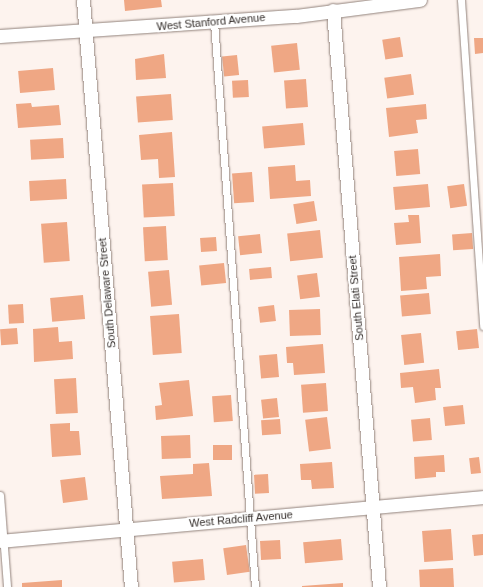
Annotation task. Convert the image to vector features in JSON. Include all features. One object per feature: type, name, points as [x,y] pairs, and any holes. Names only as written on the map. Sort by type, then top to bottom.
[{"type":"street","name":"South Delaware Street","points":[[83,0],[131,587]]},
{"type":"street","name":"West Stanford Avenue","points":[[0,36],[214,22],[420,0]]},
{"type":"street","name":"South Elati Street","points":[[333,10],[379,587]]},
{"type":"street","name":"West Radcliff Avenue","points":[[2,540],[483,497]]},
{"type":"lane","points":[[460,0],[483,326]]},
{"type":"lane","points":[[214,22],[255,587]]},
{"type":"lane","points":[[0,496],[2,540],[7,587]]},
{"type":"building","points":[[124,0],[161,0],[162,7],[125,11]]},
{"type":"building","points":[[400,37],[403,57],[385,60],[382,40]]},
{"type":"building","points":[[474,38],[483,38],[483,53],[475,54]]},
{"type":"building","points":[[297,43],[300,70],[274,73],[271,46]]},
{"type":"building","points":[[164,54],[166,78],[136,80],[135,59]]},
{"type":"building","points":[[237,55],[239,75],[224,76],[222,57]]},
{"type":"building","points":[[53,68],[55,90],[20,93],[18,71]]},
{"type":"building","points":[[411,74],[414,95],[387,99],[384,78]]},
{"type":"building","points":[[306,79],[308,107],[286,108],[284,81]]},
{"type":"building","points":[[248,80],[249,97],[233,98],[232,81]]},
{"type":"building","points":[[171,94],[173,120],[138,122],[136,96]]},
{"type":"building","points":[[31,103],[32,107],[59,105],[61,125],[18,128],[16,104]]},
{"type":"building","points":[[426,104],[427,119],[416,120],[418,133],[389,137],[386,108]]},
{"type":"building","points":[[303,123],[305,145],[264,148],[262,127]]},
{"type":"building","points":[[172,132],[175,177],[159,178],[158,159],[141,160],[139,135]]},
{"type":"building","points":[[63,138],[64,158],[31,160],[30,140]]},
{"type":"building","points":[[418,149],[420,174],[396,176],[394,151]]},
{"type":"building","points":[[295,165],[296,181],[310,180],[311,196],[270,199],[268,167]]},
{"type":"building","points":[[252,172],[254,202],[234,203],[232,173]]},
{"type":"building","points":[[66,179],[67,199],[30,201],[29,181]]},
{"type":"building","points":[[173,183],[175,216],[144,218],[142,185]]},
{"type":"building","points":[[428,184],[430,207],[395,210],[393,187]]},
{"type":"building","points":[[464,184],[467,206],[450,208],[447,186]]},
{"type":"building","points":[[314,201],[317,221],[296,224],[293,204]]},
{"type":"building","points":[[408,215],[419,215],[421,243],[396,245],[394,223],[409,222]]},
{"type":"building","points":[[67,222],[70,261],[44,263],[41,224]]},
{"type":"building","points":[[166,226],[168,260],[145,261],[143,227]]},
{"type":"building","points":[[320,230],[323,258],[290,261],[287,233]]},
{"type":"building","points":[[472,233],[473,249],[453,250],[452,234]]},
{"type":"building","points":[[260,234],[262,253],[240,255],[238,236]]},
{"type":"building","points":[[216,237],[217,251],[201,252],[200,238]]},
{"type":"building","points":[[440,254],[441,276],[426,277],[427,289],[401,291],[399,257]]},
{"type":"building","points":[[224,263],[226,283],[201,286],[199,266]]},
{"type":"building","points":[[271,267],[272,278],[250,280],[249,269]]},
{"type":"building","points":[[169,270],[172,305],[151,307],[148,272]]},
{"type":"building","points":[[317,273],[320,297],[300,299],[297,275]]},
{"type":"building","points":[[429,293],[431,314],[402,316],[400,296]]},
{"type":"building","points":[[83,295],[85,319],[52,322],[50,298]]},
{"type":"building","points":[[23,304],[24,323],[9,324],[8,305]]},
{"type":"building","points":[[274,305],[276,321],[260,323],[258,307]]},
{"type":"building","points":[[320,309],[321,335],[290,336],[289,310]]},
{"type":"building","points":[[179,314],[182,353],[153,355],[150,316]]},
{"type":"building","points":[[58,327],[59,342],[72,341],[73,359],[34,362],[33,329]]},
{"type":"building","points":[[17,328],[18,344],[1,345],[0,329]]},
{"type":"building","points":[[477,329],[479,348],[458,350],[456,331]]},
{"type":"building","points":[[421,333],[424,363],[404,365],[401,335]]},
{"type":"building","points":[[323,344],[325,373],[294,375],[293,363],[287,363],[286,347]]},
{"type":"building","points":[[277,354],[279,377],[261,378],[259,356]]},
{"type":"building","points":[[439,369],[441,388],[435,388],[436,400],[415,403],[413,387],[401,388],[400,373]]},
{"type":"building","points":[[76,378],[78,413],[56,414],[54,379]]},
{"type":"building","points":[[189,380],[193,416],[156,420],[155,406],[162,405],[159,383]]},
{"type":"building","points":[[326,383],[328,411],[303,413],[301,385]]},
{"type":"building","points":[[231,395],[233,421],[214,422],[212,396]]},
{"type":"building","points":[[277,398],[279,417],[263,419],[261,400]]},
{"type":"building","points":[[463,405],[465,424],[445,426],[443,407]]},
{"type":"building","points":[[327,417],[331,449],[309,451],[305,420]]},
{"type":"building","points":[[430,418],[432,440],[413,442],[411,420]]},
{"type":"building","points":[[280,419],[281,434],[262,435],[261,420]]},
{"type":"building","points":[[70,423],[70,431],[79,431],[81,455],[52,457],[50,424]]},
{"type":"building","points":[[190,435],[191,458],[162,459],[161,436]]},
{"type":"building","points":[[213,445],[232,445],[232,460],[213,460]]},
{"type":"building","points":[[444,455],[445,472],[436,472],[436,477],[415,479],[414,457]]},
{"type":"building","points":[[479,457],[481,473],[471,474],[469,458]]},
{"type":"building","points":[[332,462],[334,488],[312,489],[311,480],[301,480],[300,464]]},
{"type":"building","points":[[209,463],[212,496],[162,499],[160,476],[193,474],[193,464]]},
{"type":"building","points":[[268,474],[269,493],[255,494],[254,475]]},
{"type":"building","points":[[85,477],[88,500],[63,503],[60,480]]},
{"type":"building","points":[[451,529],[453,560],[424,562],[422,531]]},
{"type":"building","points":[[483,534],[483,555],[474,556],[472,535]]},
{"type":"building","points":[[341,539],[343,560],[305,563],[303,542]]},
{"type":"building","points":[[280,540],[281,559],[261,560],[260,541]]},
{"type":"building","points":[[246,545],[250,572],[227,575],[223,548]]},
{"type":"building","points":[[203,559],[205,580],[174,583],[172,562]]},
{"type":"building","points":[[453,568],[454,587],[420,587],[419,570]]},
{"type":"building","points":[[62,580],[62,587],[22,587],[22,583]]},
{"type":"building","points":[[343,583],[343,587],[302,587],[302,586]]}]
